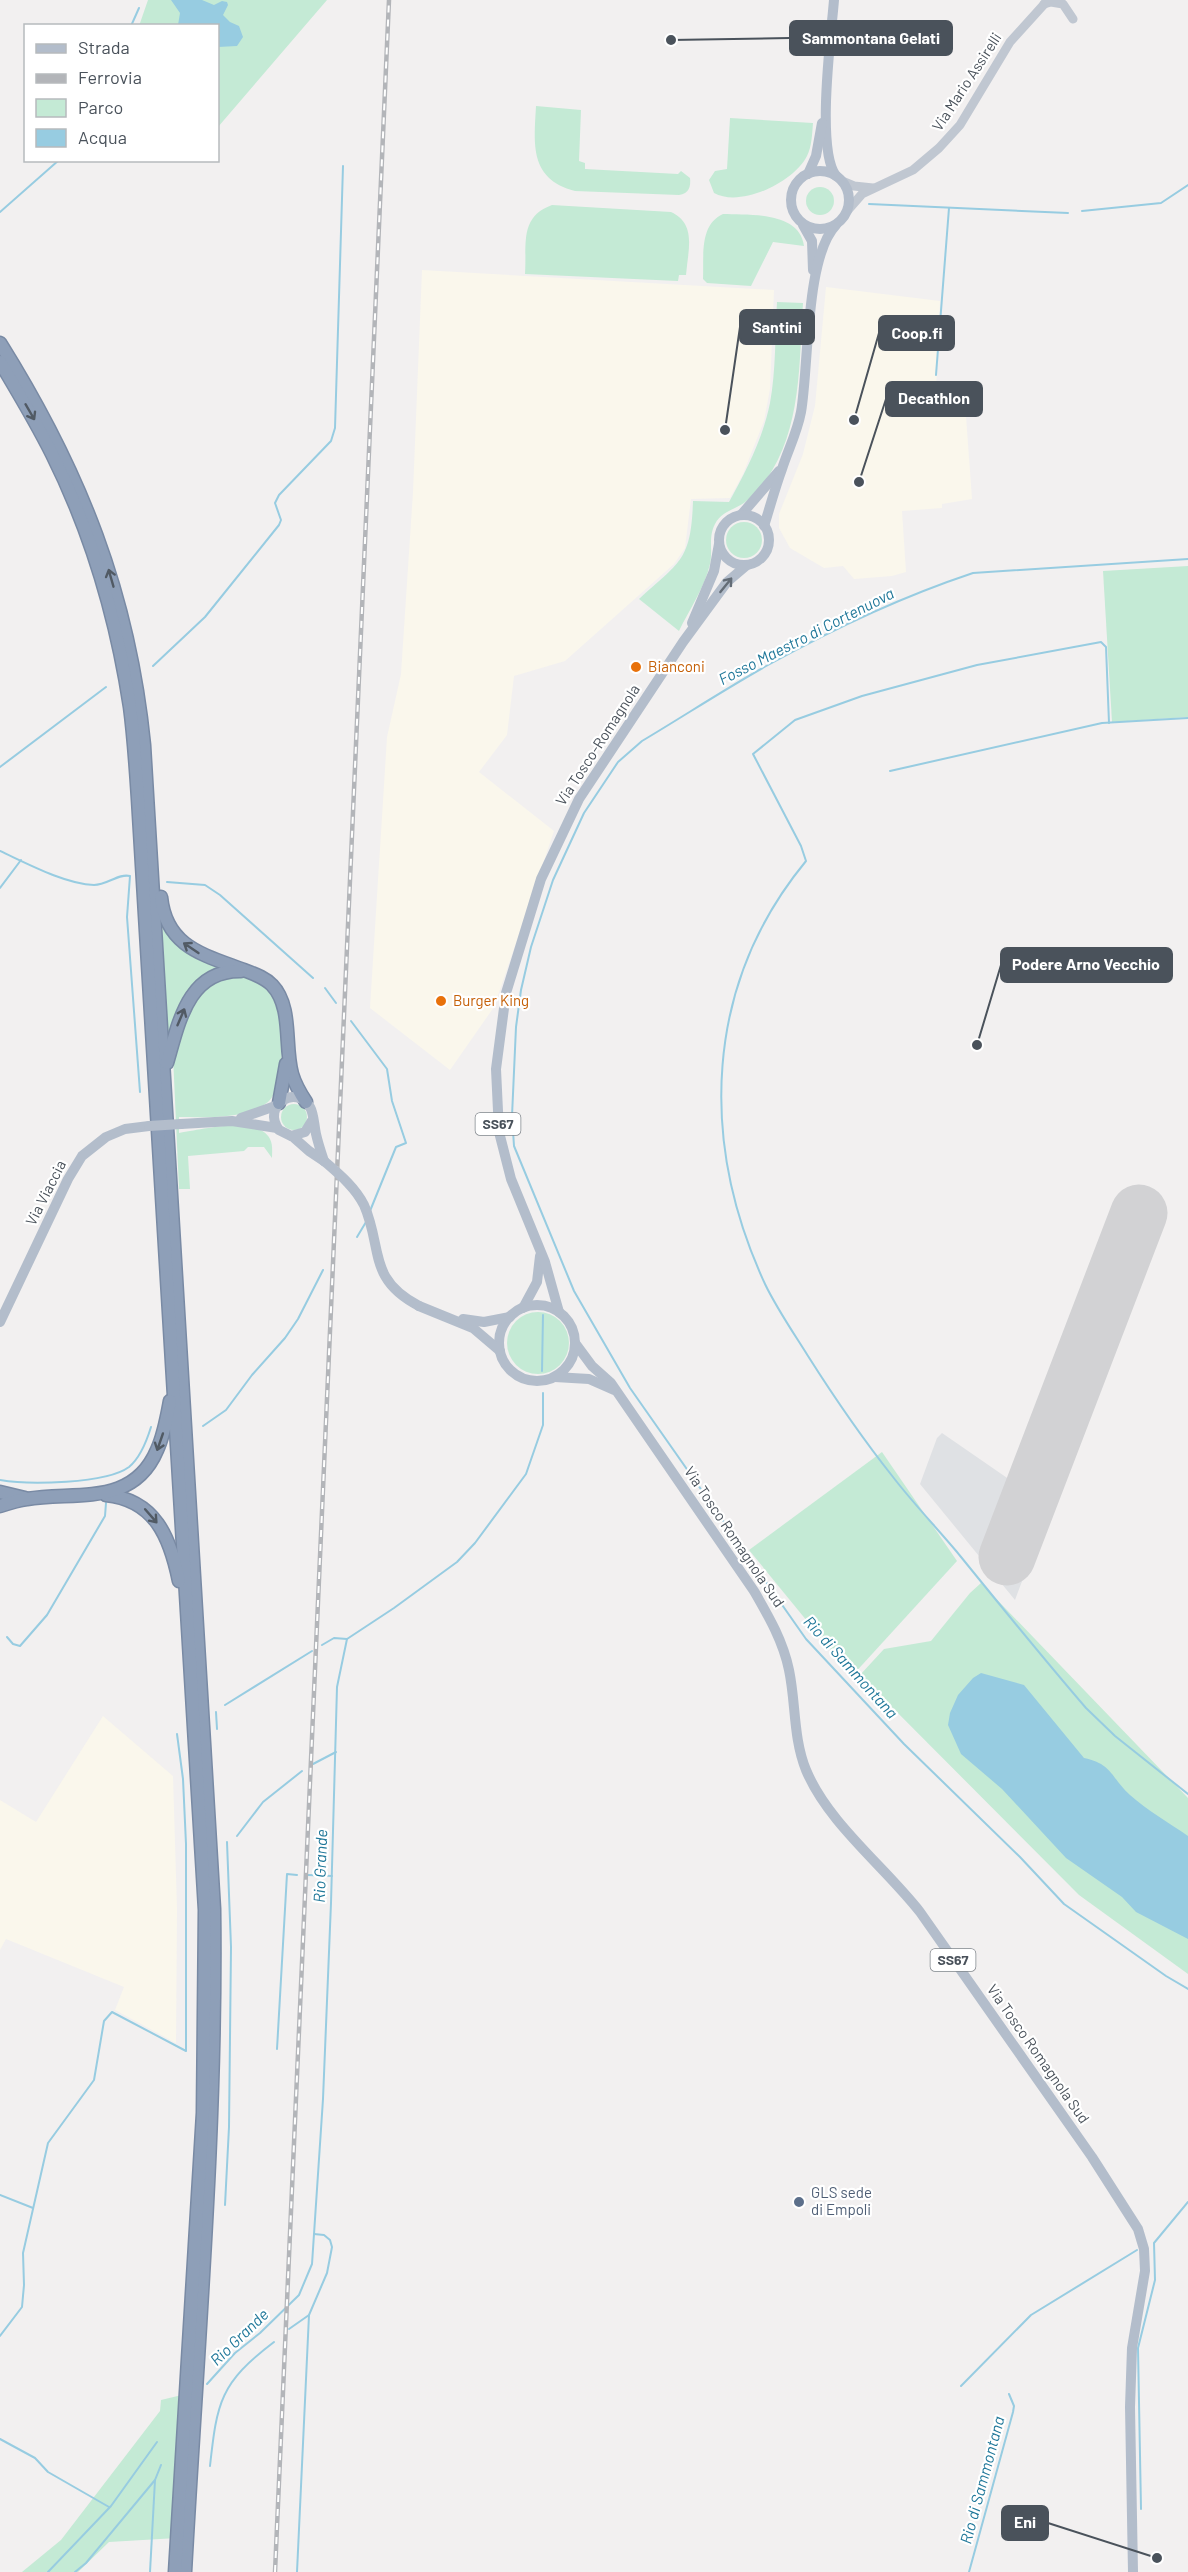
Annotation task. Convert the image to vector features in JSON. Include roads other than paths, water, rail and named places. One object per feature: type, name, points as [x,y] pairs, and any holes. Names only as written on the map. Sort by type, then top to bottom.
[{"type":"highway","points":[[0,343],[54,434],[84,501],[109,571],[126,635],[140,707],[152,858],[214,1951],[210,2132],[185,2572]]},
{"type":"highway","points":[[0,362],[53,455],[81,521],[109,609],[126,682],[138,798],[205,1910],[203,2113],[175,2572]]},
{"type":"highway","points":[[152,858],[164,913],[175,935],[194,951],[264,978],[277,992],[283,1005],[292,1075],[306,1102]]},
{"type":"highway","points":[[164,1073],[178,1025],[196,989],[206,980],[220,973],[245,971]]},
{"type":"highway","points":[[278,1104],[284,1078],[287,1042]]},
{"type":"highway","points":[[99,1494],[125,1487],[148,1467],[161,1440],[173,1385]]},
{"type":"highway","points":[[0,1492],[26,1499]]},
{"type":"highway","points":[[0,1506],[26,1499],[99,1494],[124,1497],[135,1502],[156,1521],[172,1551],[189,1632]]},
{"type":"main road","points":[[813,285],[829,234],[848,210],[849,195],[828,155],[828,93],[834,0]]},
{"type":"main road","points":[[764,526],[801,413],[813,285],[812,241],[795,215],[791,198],[797,183],[808,174],[816,156],[828,93]]},
{"type":"main road","points":[[808,174],[822,171],[839,178]]},
{"type":"main road","points":[[801,222],[818,229],[836,225]]},
{"type":"main road","points":[[683,642],[714,571],[719,536],[726,522],[741,515],[783,466]]},
{"type":"main road","points":[[683,642],[727,582],[747,565],[760,559],[768,548],[768,534],[764,526],[756,519],[741,515]]},
{"type":"main road","points":[[719,544],[727,559],[734,563],[747,565]]},
{"type":"main road","name":"Via Tosco-Romagnola","points":[[559,1312],[540,1249],[511,1179],[499,1132],[496,1069],[506,993],[537,890],[560,836],[596,771],[683,642]]},
{"type":"main road","points":[[232,1121],[293,1097],[306,1102],[311,1108],[324,1161]]},
{"type":"main road","points":[[277,1128],[274,1116],[278,1104]]},
{"type":"main road","points":[[292,1136],[307,1131],[313,1119]]},
{"type":"main road","points":[[232,1121],[277,1128],[284,1134],[292,1136],[324,1161],[351,1185],[363,1204],[376,1257],[384,1275],[403,1296],[419,1306],[473,1328],[501,1351]]},
{"type":"main road","name":"Via Viaccia","points":[[0,1322],[68,1179],[82,1156],[106,1137],[124,1130],[149,1126],[232,1121]]},
{"type":"main road","name":"Via Tosco-Romagnola","points":[[523,1308],[537,1282],[540,1249]]},
{"type":"main road","points":[[523,1308],[540,1305],[559,1312]]},
{"type":"main road","name":"SS67","points":[[510,1317],[523,1308]]},
{"type":"main road","name":"SS67","points":[[559,1312],[569,1323],[575,1343]]},
{"type":"main road","points":[[448,1316],[484,1322],[510,1317]]},
{"type":"main road","points":[[510,1317],[502,1332],[501,1351],[507,1367],[518,1376],[536,1382],[554,1377],[589,1379],[617,1391]]},
{"type":"main road","points":[[554,1377],[571,1361],[575,1343]]},
{"type":"main road","name":"Via Tosco Romagnola Sud","points":[[575,1343],[592,1366],[608,1379],[617,1391],[754,1591],[771,1620],[783,1645],[797,1734],[805,1767],[817,1794],[834,1817],[899,1886],[920,1912],[1092,2157],[1138,2229],[1144,2249],[1145,2271],[1132,2348],[1130,2407],[1133,2572]]},
{"type":"street","points":[[1044,3],[1063,4],[1073,19]]},
{"type":"street","name":"Via Mario Assirelli","points":[[848,210],[857,198],[873,188],[913,170],[950,137],[1010,42],[1044,3]]},
{"type":"street","points":[[839,178],[854,186],[873,188]]},
{"type":"water","points":[[171,0],[202,0],[214,5],[222,1],[227,2],[228,5],[223,15],[230,22],[239,26],[243,37],[237,46],[219,47],[219,24],[178,24],[180,13]]},
{"type":"water","points":[[981,1673],[1024,1685],[1084,1758],[1101,1764],[1137,1801],[1188,1836],[1188,1939],[1136,1912],[1122,1897],[1066,1858],[1002,1789],[961,1754],[948,1725],[950,1713],[958,1695],[973,1678]]},
{"type":"waterway","points":[[132,24],[139,8]]},
{"type":"waterway","points":[[0,212],[57,162]]},
{"type":"waterway","points":[[153,666],[205,617],[279,525],[281,520],[275,503],[279,495],[331,441],[335,428],[343,166]]},
{"type":"waterway","points":[[1082,211],[1161,203],[1188,185]]},
{"type":"waterway","points":[[869,204],[1068,213]]},
{"type":"waterway","points":[[936,375],[949,208]]},
{"type":"waterway","name":"Fosso Maestro di Cortenuova","points":[[1188,559],[973,573],[894,603],[817,639],[752,674],[642,741],[618,762],[584,813],[553,880],[531,947],[521,990],[516,1027],[512,1116],[514,1146],[574,1291],[630,1388],[806,1639],[904,1744],[1020,1857],[1064,1904],[1188,1989]]},
{"type":"waterway","points":[[1109,723],[1106,647],[1101,642],[977,665],[862,696],[795,720],[753,754],[801,846],[806,861],[772,909],[747,959],[731,1012],[722,1065],[722,1120],[729,1175],[744,1230],[765,1284],[785,1320],[849,1417],[901,1487],[1086,1708],[1115,1736],[1188,1794]]},
{"type":"waterway","points":[[0,767],[106,687]]},
{"type":"waterway","points":[[890,771],[1102,723],[1188,718]]},
{"type":"waterway","points":[[0,851],[46,872],[83,884],[94,885],[122,876],[130,876],[127,917],[140,1092]]},
{"type":"waterway","points":[[0,888],[21,860]]},
{"type":"waterway","points":[[167,882],[205,885],[220,895],[313,978]]},
{"type":"waterway","points":[[325,988],[336,1003]]},
{"type":"waterway","points":[[351,1021],[387,1069],[392,1101],[406,1143],[396,1147],[370,1211]]},
{"type":"waterway","points":[[357,1237],[366,1222]]},
{"type":"waterway","points":[[203,1426],[226,1410],[252,1375],[285,1338],[298,1319],[323,1270]]},
{"type":"waterway","name":"Rio Grande","points":[[542,1371],[543,1315]]},
{"type":"waterway","name":"Rio Grande","points":[[207,2384],[235,2353],[260,2333],[299,2295],[312,2264],[323,2099],[337,1687],[347,1639],[457,1562],[475,1543],[526,1474],[543,1425],[543,1393]]},
{"type":"waterway","points":[[0,1480],[66,1482],[118,1473],[137,1459],[151,1427]]},
{"type":"waterway","points":[[7,1637],[13,1644],[20,1646],[47,1615],[105,1516],[106,1503]]},
{"type":"waterway","points":[[322,1645],[334,1638],[347,1639]]},
{"type":"waterway","points":[[225,1705],[312,1651]]},
{"type":"waterway","points":[[216,1712],[217,1729]]},
{"type":"waterway","points":[[0,2336],[22,2307],[23,2253],[48,2143],[94,2080],[104,2021],[112,2012],[186,2051],[186,1844],[183,1779],[177,1734]]},
{"type":"waterway","points":[[313,1764],[336,1752]]},
{"type":"waterway","points":[[237,1836],[263,1802],[302,1771]]},
{"type":"waterway","points":[[225,2205],[229,2127],[231,1947],[227,1842]]},
{"type":"waterway","points":[[277,2049],[287,1874],[297,1875]]},
{"type":"waterway","points":[[308,1875],[332,1876]]},
{"type":"waterway","points":[[0,2195],[33,2208]]},
{"type":"waterway","points":[[1141,2509],[1138,2348],[1155,2280],[1154,2243],[1188,2202]]},
{"type":"waterway","points":[[297,2572],[309,2315],[327,2273],[332,2247],[330,2240],[324,2235],[314,2234]]},
{"type":"waterway","name":"Rio di Sammontana","points":[[961,2386],[1031,2315],[1137,2250]]},
{"type":"waterway","points":[[289,2329],[309,2315]]},
{"type":"waterway","points":[[210,2466],[215,2425],[224,2395],[242,2370],[274,2342]]},
{"type":"waterway","name":"Rio di Sammontana","points":[[969,2572],[1013,2412],[1014,2406],[1009,2394]]},
{"type":"waterway","points":[[0,2439],[35,2458],[48,2472],[109,2507]]},
{"type":"waterway","name":"Rio Grande","points":[[48,2572],[111,2506],[157,2442]]},
{"type":"waterway","points":[[75,2572],[86,2563],[155,2480],[161,2465]]},
{"type":"waterway","points":[[150,2572],[155,2480]]},
{"type":"railway","points":[[275,2572],[389,0]]},
{"type":"place","name":"Sammontana Gelati","points":[[671,40]]},
{"type":"place","name":"Coop.fi","points":[[854,420]]},
{"type":"place","name":"Santini","points":[[725,430]]},
{"type":"place","name":"Decathlon","points":[[859,482]]},
{"type":"place","name":"Bianconi","points":[[636,667]]},
{"type":"place","name":"Burger King","points":[[441,1001]]},
{"type":"place","name":"Podere Arno Vecchio","points":[[977,1045]]},
{"type":"place","name":"GLS sede di Empoli","points":[[799,2202]]},
{"type":"place","name":"Eni","points":[[1157,2558]]}]
